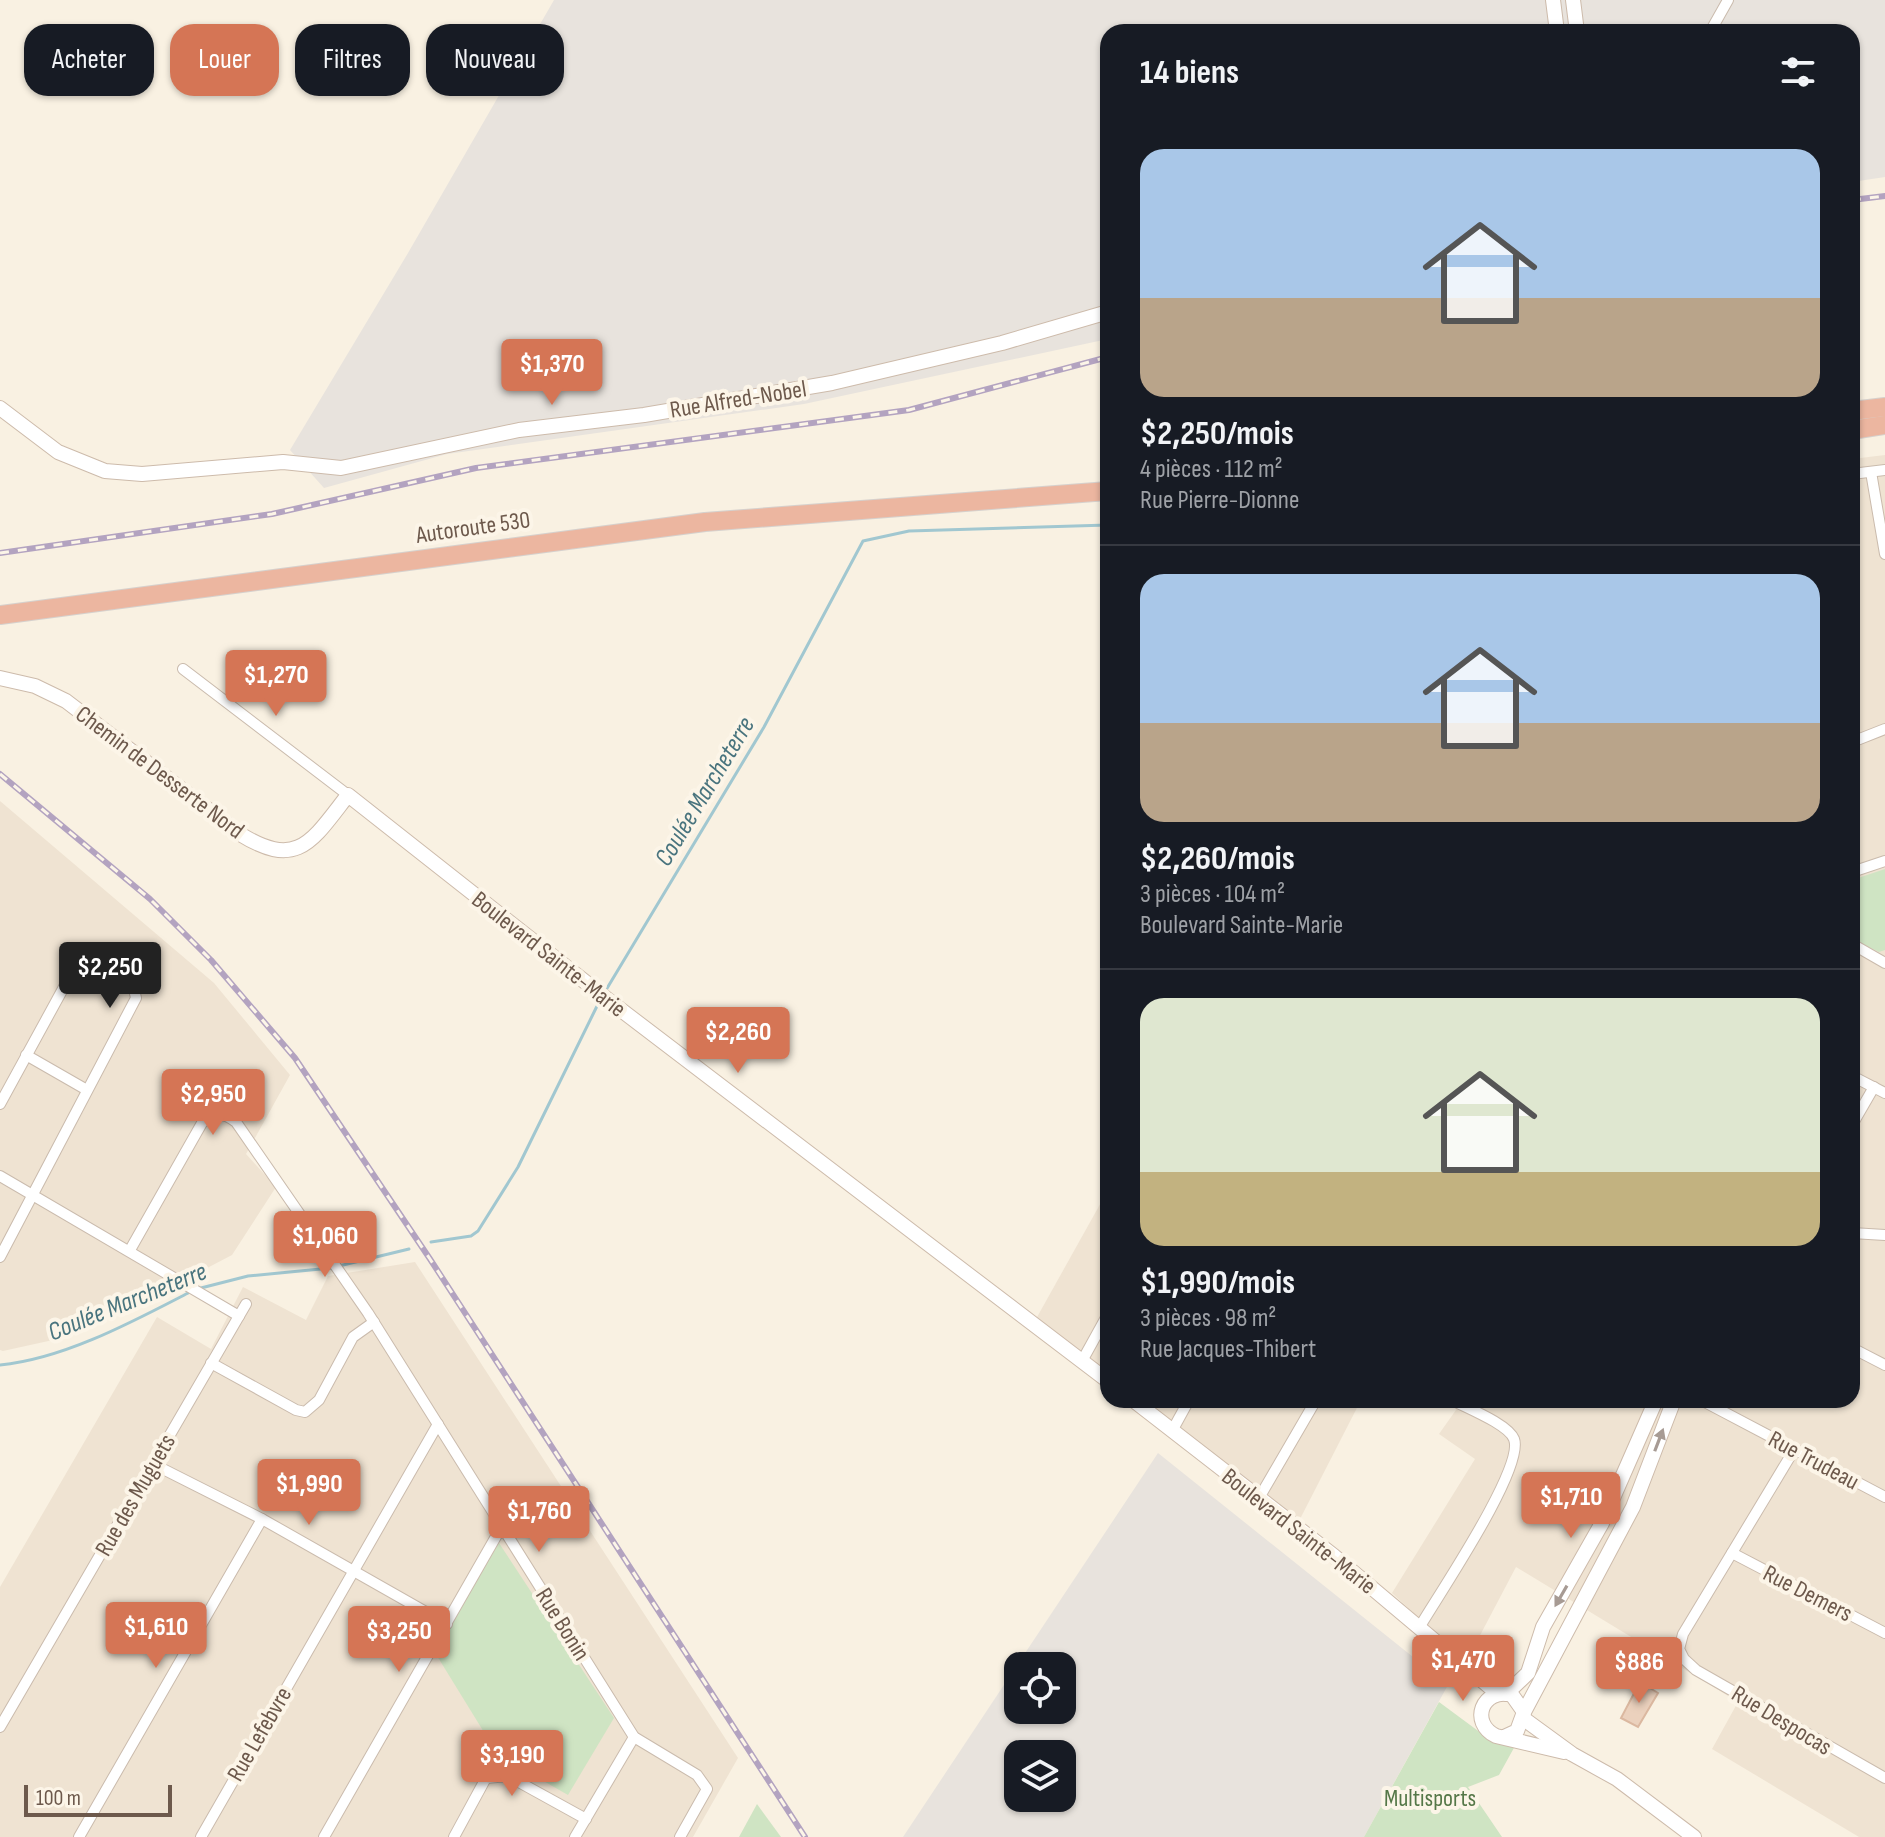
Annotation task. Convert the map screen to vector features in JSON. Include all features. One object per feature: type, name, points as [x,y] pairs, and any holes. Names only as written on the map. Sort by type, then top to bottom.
[{"type":"highway","points":[[1860,410],[1885,407]]},
{"type":"highway","points":[[1860,429],[1885,425]]},
{"type":"highway","name":"Autoroute 530","points":[[0,615],[655,528],[1100,492]]},
{"type":"highway","name":"Autoroute 530","points":[[954,502],[1100,502]]},
{"type":"street","points":[[1553,0],[1556,24]]},
{"type":"street","points":[[1573,0],[1576,24]]},
{"type":"street","points":[[1714,24],[1728,0]]},
{"type":"street","name":"Rue Alfred-Nobel","points":[[0,408],[58,452],[105,471],[142,474],[283,462],[341,468],[519,430],[644,415],[832,383],[1002,343],[1100,314]]},
{"type":"street","points":[[1860,473],[1885,470]]},
{"type":"street","points":[[1871,472],[1885,554]]},
{"type":"street","name":"Boulevard Sainte-Marie","points":[[183,669],[612,1003],[1100,1375]]},
{"type":"street","name":"Chemin de Desserte Nord","points":[[0,678],[35,686],[66,701],[227,825],[264,849],[283,853],[300,846],[319,833],[348,795]]},
{"type":"street","points":[[1860,739],[1885,729]]},
{"type":"street","points":[[1860,869],[1885,861]]},
{"type":"street","points":[[1860,949],[1885,963]]},
{"type":"street","points":[[0,1104],[78,964],[87,963],[133,988],[136,998],[0,1257]]},
{"type":"street","points":[[26,1055],[87,1090]]},
{"type":"street","points":[[1860,1080],[1885,1093]]},
{"type":"street","points":[[1860,1111],[1874,1087]]},
{"type":"street","name":"Rue Bonin","points":[[130,1250],[202,1123],[212,1115],[224,1114],[236,1122],[371,1317],[634,1737],[697,1775],[707,1789],[680,1837]]},
{"type":"street","points":[[0,1176],[239,1316]]},
{"type":"street","points":[[1860,1233],[1885,1235]]},
{"type":"street","name":"Rue des Muguets","points":[[0,1727],[246,1304]]},
{"type":"street","points":[[211,1363],[305,1412],[319,1400],[353,1337],[371,1317]]},
{"type":"street","points":[[1082,1361],[1100,1328]]},
{"type":"street","points":[[1860,1352],[1885,1365]]},
{"type":"street","name":"Boulevard Sainte-Marie","points":[[1143,1408],[1334,1556],[1463,1666],[1502,1694],[1517,1699],[1524,1715],[1572,1754],[1617,1779],[1694,1837]]},
{"type":"street","points":[[1172,1431],[1185,1408]]},
{"type":"street","points":[[1259,1498],[1311,1408]]},
{"type":"street","points":[[1419,1628],[1498,1497],[1515,1452],[1514,1437],[1506,1428],[1467,1408]]},
{"type":"street","points":[[1482,1706],[1528,1673],[1543,1627],[1602,1523],[1652,1408]]},
{"type":"street","points":[[1504,1737],[1517,1731],[1633,1507],[1671,1408]]},
{"type":"street","name":"Rue Trudeau","points":[[1716,1408],[1885,1497]]},
{"type":"street","name":"Rue Lefebvre","points":[[201,1837],[438,1424]]},
{"type":"street","name":"Rue Despocas","points":[[1794,1450],[1683,1634],[1679,1649],[1684,1659],[1696,1670],[1885,1778]]},
{"type":"street","points":[[153,1464],[262,1519],[447,1624]]},
{"type":"street","points":[[79,1837],[262,1519]]},
{"type":"street","points":[[324,1837],[502,1526]]},
{"type":"street","name":"Rue Demers","points":[[1732,1553],[1885,1633]]},
{"type":"street","name":"Boulevard Sainte-Marie","points":[[1463,1666],[1482,1706],[1480,1713],[1484,1728],[1496,1736],[1572,1754]]},
{"type":"street","points":[[575,1837],[634,1737]]},
{"type":"street","points":[[454,1837],[486,1778],[508,1776],[586,1819]]},
{"type":"shaded area","points":[[554,0],[1885,0],[1885,177],[1860,181],[1860,24],[1100,24],[1100,341],[804,404],[447,454],[324,488],[290,450],[499,96],[564,96],[564,24],[540,24]]},
{"type":"shaded area","points":[[1885,455],[1885,1837],[1859,1837],[1712,1749],[1738,1702],[1516,1567],[1466,1662],[1392,1593],[1475,1459],[1439,1434],[1457,1408],[1860,1408],[1860,458]]},
{"type":"shaded area","points":[[0,801],[214,983],[290,1075],[246,1154],[276,1187],[232,1255],[62,1338],[3,1351],[0,1350]]},
{"type":"shaded area","points":[[1100,1204],[1100,1368],[1036,1319]]},
{"type":"shaded area","points":[[415,1262],[738,1758],[693,1837],[0,1837],[0,1587],[157,1317],[211,1349],[243,1287],[306,1320],[328,1276]]},
{"type":"shaded area","points":[[1152,1408],[1357,1408],[1299,1521]]},
{"type":"shaded area","points":[[1158,1453],[1448,1685],[1364,1837],[903,1837],[1004,1685],[1004,1724],[1076,1724],[1076,1652],[1026,1652]]},
{"type":"green space","points":[[1885,869],[1885,950],[1879,952],[1860,943],[1860,877]]},
{"type":"green space","points":[[499,1543],[614,1718],[568,1795],[498,1755],[434,1651]]},
{"type":"green space","name":"Multisports","points":[[1439,1702],[1485,1736],[1515,1746],[1499,1775],[1468,1787],[1502,1837],[1364,1837]]},
{"type":"green space","points":[[757,1804],[781,1837],[739,1837]]},
{"type":"building","points":[[1640,1682],[1658,1693],[1638,1727],[1621,1718]]},
{"type":"waterway","name":"Coulée Marcheterre","points":[[606,990],[764,727],[863,541],[909,531],[1100,525]]},
{"type":"waterway","name":"Coulée Marcheterre","points":[[431,1242],[471,1236],[478,1231],[518,1167],[600,1000]]},
{"type":"waterway","name":"Coulée Marcheterre","points":[[339,1266],[409,1249]]},
{"type":"waterway","name":"Coulée Marcheterre","points":[[197,1289],[248,1276],[331,1268]]},
{"type":"waterway","name":"Coulée Marcheterre","points":[[0,1365],[73,1347],[190,1292]]},
{"type":"railway","points":[[1860,199],[1885,196]]},
{"type":"railway","points":[[0,553],[272,514],[476,468],[909,410],[1100,359]]},
{"type":"railway","points":[[0,774],[150,899],[211,960],[295,1058],[430,1259],[805,1837]]}]
